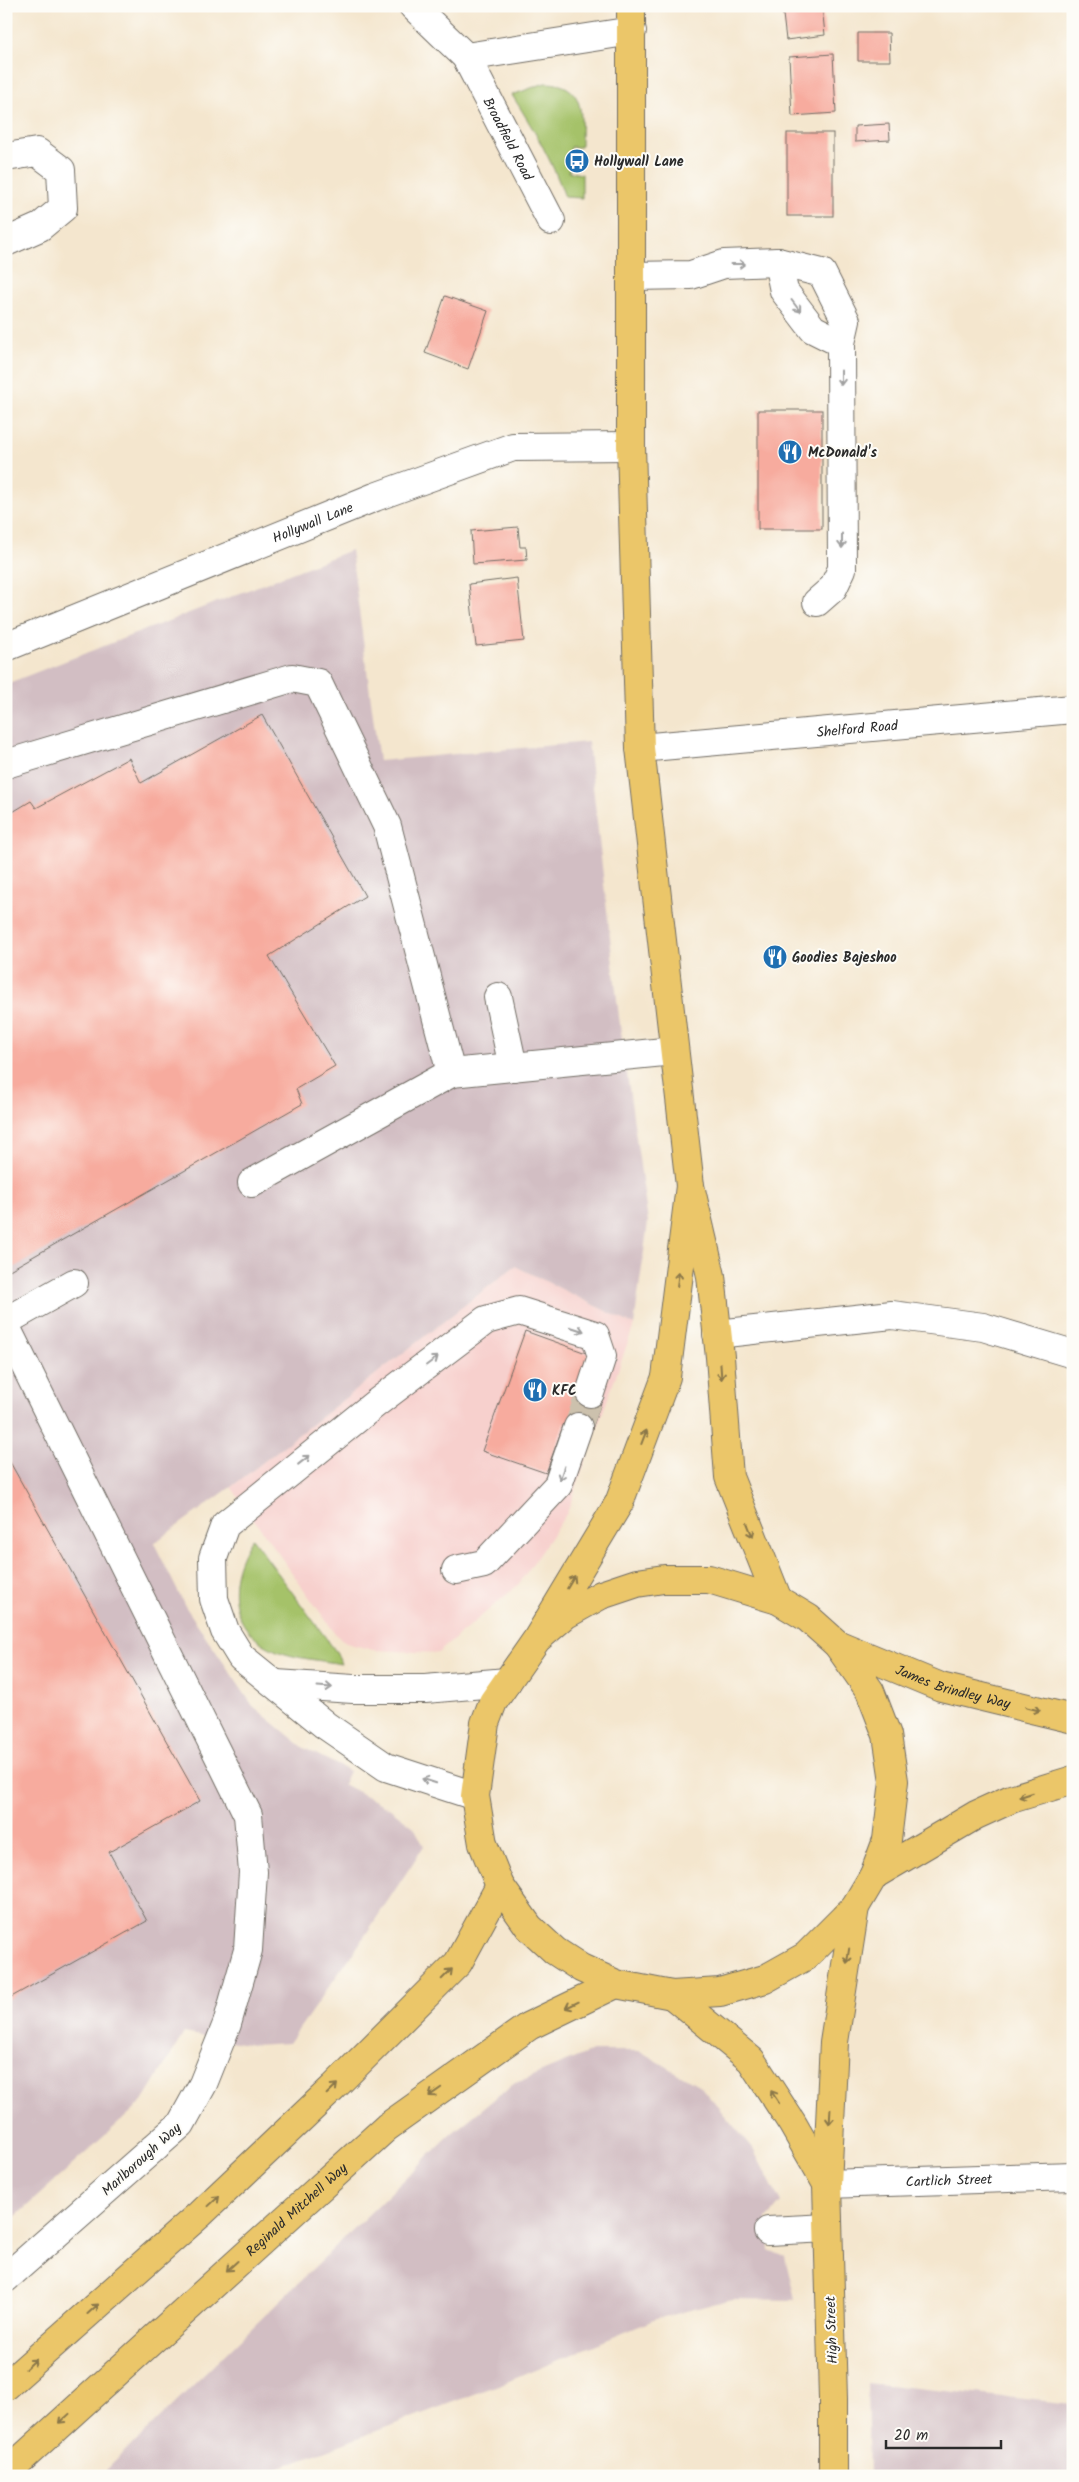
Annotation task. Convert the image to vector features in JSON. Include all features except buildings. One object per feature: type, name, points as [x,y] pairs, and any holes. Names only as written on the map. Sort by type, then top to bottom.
[{"type":"main road","points":[[631,19],[631,446],[640,748],[690,1186],[711,1276],[729,1476],[778,1600]]},
{"type":"main road","points":[[537,1639],[565,1615],[601,1596],[637,1583],[664,1579],[709,1579],[778,1600],[808,1618],[838,1644],[870,1691],[887,1735],[894,1781],[887,1840],[874,1875],[855,1907],[806,1956],[765,1979],[720,1992],[672,1996],[616,1984],[582,1968],[555,1951],[529,1927],[500,1886],[483,1844],[475,1796],[485,1724],[493,1702],[537,1639],[619,1503],[666,1378],[690,1186]]},
{"type":"main road","name":"James Brindley Way","points":[[838,1644],[941,1688],[1073,1718]]},
{"type":"main road","points":[[874,1875],[976,1815],[1011,1799],[1073,1780]]},
{"type":"main road","points":[[6,2386],[200,2214],[334,2087],[458,1963],[500,1886]]},
{"type":"main road","name":"High Street","points":[[833,2476],[833,2399],[827,2184],[834,2042],[855,1907]]},
{"type":"main road","name":"Reginald Mitchell Way","points":[[6,2473],[387,2127],[529,2026],[616,1984]]},
{"type":"main road","name":"High Street","points":[[672,1996],[751,2060],[792,2123],[827,2184]]},
{"type":"street","name":"Broadfield Road","points":[[413,6],[466,57],[551,221]]},
{"type":"street","points":[[466,57],[631,19]]},
{"type":"street","points":[[6,157],[36,152],[61,170],[63,208],[40,227],[6,242]]},
{"type":"street","points":[[631,276],[691,275],[724,264],[778,262],[822,273],[846,321],[841,344],[842,568],[833,588],[817,602]]},
{"type":"street","points":[[778,262],[784,291],[813,329],[841,344]]},
{"type":"street","name":"Hollywall Lane","points":[[6,647],[375,497],[512,447],[631,446]]},
{"type":"street","points":[[6,764],[292,678],[318,683],[387,826],[450,1073]]},
{"type":"street","name":"Shelford Road","points":[[640,748],[1073,709]]},
{"type":"street","points":[[498,997],[513,1067]]},
{"type":"street","points":[[252,1183],[450,1073],[674,1052]]},
{"type":"street","points":[[6,1321],[74,1283]]},
{"type":"street","points":[[475,1796],[386,1766],[325,1725],[241,1657],[225,1631],[214,1599],[213,1558],[225,1525],[486,1320],[519,1311],[595,1335],[602,1356],[590,1393]]},
{"type":"street","points":[[717,1334],[892,1315],[983,1327],[1073,1354]]},
{"type":"street","name":"Marlborough Way","points":[[6,1327],[248,1815],[253,1872],[248,1950],[228,2024],[203,2084],[181,2124],[6,2278]]},
{"type":"street","points":[[456,1570],[484,1564],[558,1485],[578,1427]]},
{"type":"street","points":[[276,1684],[353,1689],[425,1689],[507,1682]]},
{"type":"street","name":"Cartlich Street","points":[[827,2184],[1073,2176]]},
{"type":"street","points":[[768,2232],[828,2228]]},
{"type":"shaded area","points":[[351,550],[379,761],[588,742],[619,1017],[648,1222],[634,1325],[515,1266],[231,1487],[154,1543],[185,1606],[253,1706],[304,1748],[349,1771],[343,1784],[389,1808],[414,1827],[424,1846],[360,1943],[289,2043],[253,2045],[184,2033],[143,2101],[6,2225],[6,684]]},
{"type":"shaded area","points":[[515,1266],[634,1325],[567,1513],[518,1585],[438,1653],[373,1650],[349,1644],[337,1636],[231,1487]]},
{"type":"shaded area","points":[[592,2051],[640,2051],[700,2086],[753,2149],[781,2203],[767,2219],[769,2250],[785,2257],[795,2300],[732,2299],[656,2319],[509,2381],[257,2476],[100,2476],[451,2134],[513,2084]]},
{"type":"shaded area","points":[[867,2383],[1073,2404],[1073,2476],[869,2476]]},
{"type":"green space","points":[[545,83],[559,84],[568,89],[575,95],[579,103],[581,113],[581,147],[571,147],[569,172],[582,174],[582,198],[565,197],[542,144],[512,95]]},
{"type":"green space","points":[[252,1538],[337,1653],[341,1664],[284,1654],[260,1642],[248,1630],[240,1617],[235,1602],[235,1586],[237,1570],[243,1553]]},
{"type":"tunnel","points":[[578,1427],[590,1393]]},
{"type":"place","name":"Hollywall Lane","points":[[577,161]]},
{"type":"place","name":"McDonald's","points":[[790,452]]},
{"type":"place","name":"Goodies Bajeshoo","points":[[775,957]]},
{"type":"place","name":"KFC","points":[[535,1390]]}]
